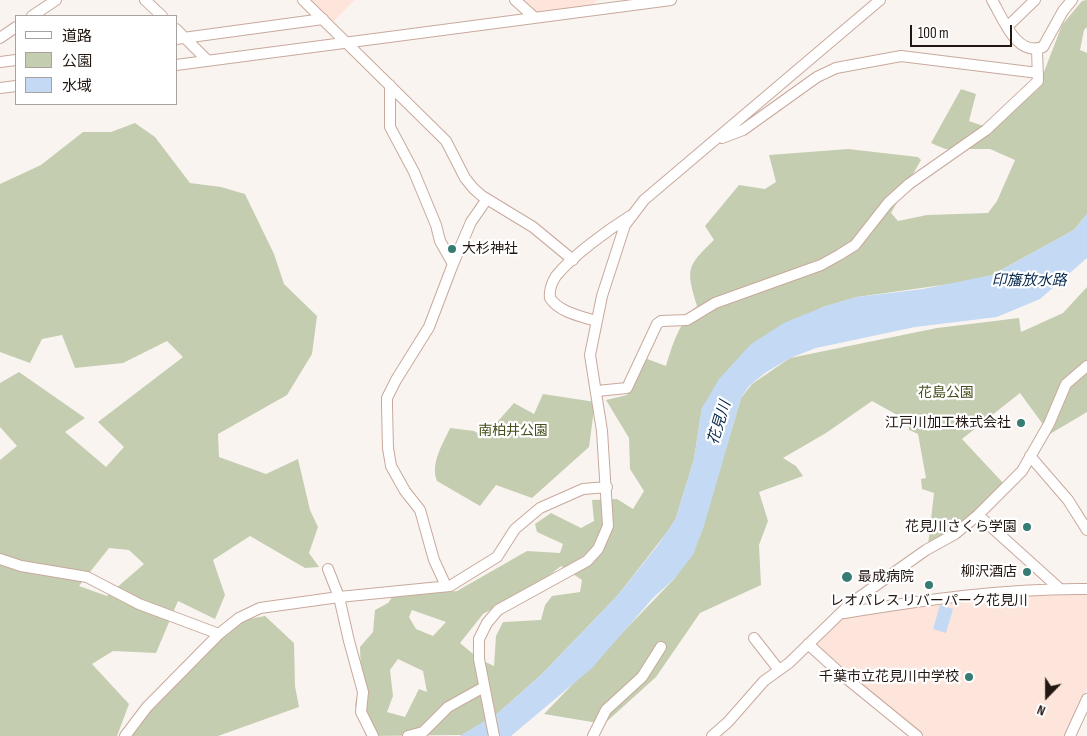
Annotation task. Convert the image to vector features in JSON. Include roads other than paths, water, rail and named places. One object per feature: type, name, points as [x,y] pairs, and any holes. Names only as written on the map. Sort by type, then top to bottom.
[{"type":"street","points":[[34,15],[56,0]]},
{"type":"street","points":[[145,0],[161,15]]},
{"type":"street","points":[[303,0],[446,141],[465,178],[487,199],[533,227],[573,260]]},
{"type":"street","points":[[515,0],[534,17]]},
{"type":"street","points":[[596,9],[604,0]]},
{"type":"street","points":[[178,65],[671,0]]},
{"type":"street","points":[[596,321],[562,309],[550,298],[552,284],[556,276],[573,260],[631,216],[644,200],[880,0]]},
{"type":"street","points":[[992,0],[1023,46],[1037,48],[1044,47],[1063,11],[1072,0]]},
{"type":"street","points":[[1008,26],[1035,0]]},
{"type":"street","points":[[181,39],[323,20]]},
{"type":"street","points":[[0,38],[15,28]]},
{"type":"street","points":[[181,39],[208,61]]},
{"type":"street","points":[[597,391],[627,388],[657,324],[661,321],[687,320],[715,303],[821,264],[855,245],[888,203],[909,184],[986,130],[1038,81],[1037,48]]},
{"type":"street","points":[[719,138],[743,130],[817,77],[836,68],[900,56],[1038,73]]},
{"type":"street","points":[[0,62],[15,60]]},
{"type":"street","points":[[390,86],[390,127],[414,172],[436,225],[440,241],[453,264]]},
{"type":"street","points":[[446,586],[434,560],[420,510],[405,491],[391,466],[388,448],[387,398],[428,327],[471,222],[487,199]]},
{"type":"street","points":[[494,736],[479,659],[479,639],[487,623],[498,610],[579,566],[598,549],[608,526],[607,487],[597,391],[590,355],[596,321],[616,252],[631,216]]},
{"type":"street","points":[[712,736],[728,722],[764,681],[844,613],[851,603],[922,553],[955,534],[978,515],[1022,471],[1048,424],[1066,384],[1087,366]]},
{"type":"street","points":[[1030,456],[1068,500],[1087,530]]},
{"type":"street","points":[[125,736],[147,707],[218,634],[234,621],[260,608],[458,583],[497,557],[515,529],[540,508],[583,490],[607,487]]},
{"type":"street","points":[[978,515],[1060,589]]},
{"type":"street","points":[[0,559],[21,566],[87,577],[138,604],[218,634]]},
{"type":"street","points":[[328,569],[339,597],[363,692],[361,712],[373,736]]},
{"type":"street","points":[[844,613],[926,600],[1060,589],[1087,589]]},
{"type":"street","points":[[754,638],[779,670]]},
{"type":"street","points":[[808,644],[917,736]]},
{"type":"street","points":[[593,736],[606,710],[642,677],[661,647]]},
{"type":"street","points":[[408,736],[423,732],[448,707],[485,690]]},
{"type":"street","points":[[1070,736],[1084,715],[1087,699]]},
{"type":"water","name":"印旛放水路","points":[[1087,214],[1087,258],[1040,299],[997,317],[915,327],[816,348],[790,358],[765,373],[749,386],[741,398],[704,526],[693,555],[675,578],[653,598],[592,668],[511,736],[460,736],[497,714],[542,674],[618,595],[658,545],[676,518],[694,459],[702,408],[719,379],[751,344],[784,323],[823,307],[857,297],[923,289],[992,275],[1074,230]]},
{"type":"water","points":[[940,605],[953,609],[946,633],[933,629]]},
{"type":"place","name":"大杉神社","points":[[452,249]]},
{"type":"place","name":"江戸川加工株式会社","points":[[1021,423]]},
{"type":"place","name":"花見川さくら学園","points":[[1027,527]]},
{"type":"place","name":"柳沢酒店","points":[[1027,572]]},
{"type":"place","name":"最成病院","points":[[847,577]]},
{"type":"place","name":"レオパレス リバーパーク花見川","points":[[929,585]]},
{"type":"place","name":"千葉市立花見川中学校","points":[[969,677]]},
{"type":"park label","name":"花島公園","points":[[946,393]]},
{"type":"park label","name":"南柏井公園","points":[[513,431]]},
{"type":"water label","name":"花見川","points":[[720,423]]}]
